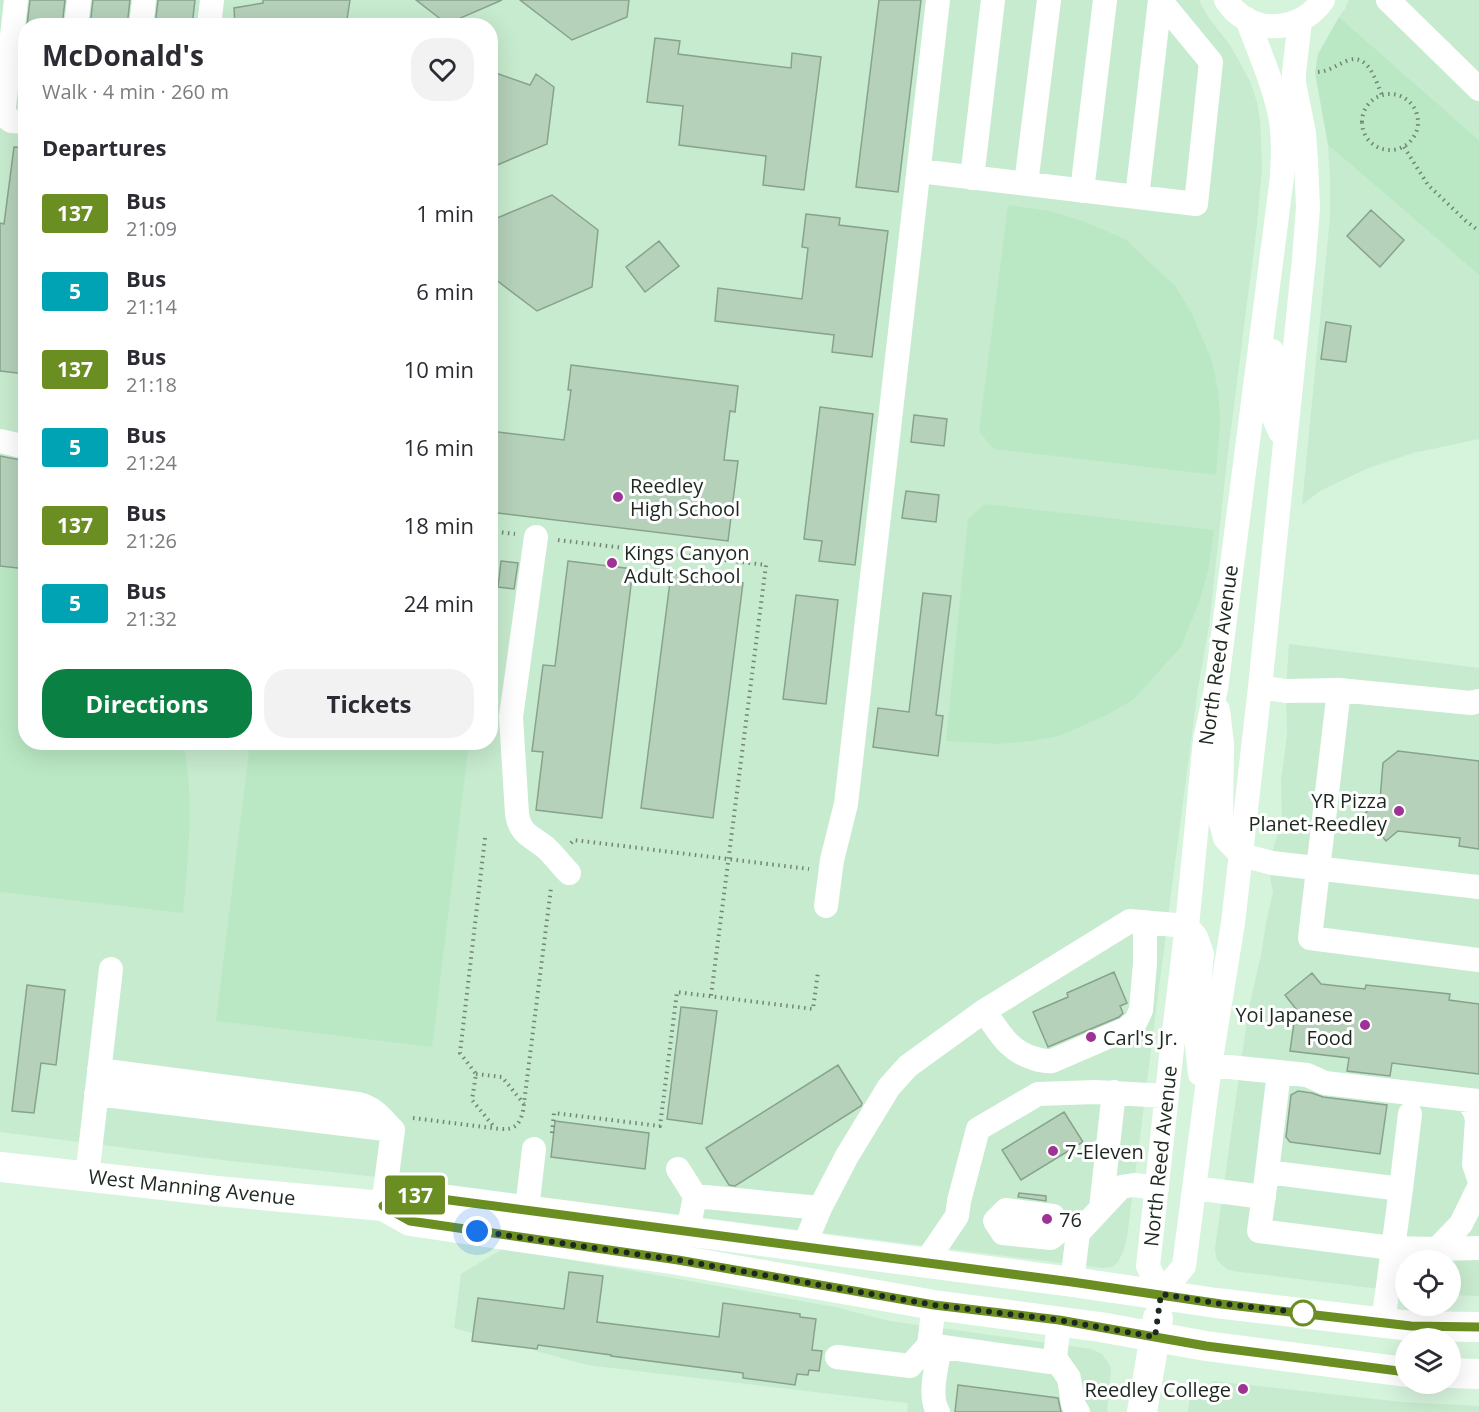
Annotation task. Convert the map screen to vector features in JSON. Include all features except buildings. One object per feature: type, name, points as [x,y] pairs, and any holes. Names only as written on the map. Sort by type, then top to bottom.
[{"type":"main road","name":"West Manning Avenue","points":[[0,1167],[217,1191],[383,1206],[410,1221],[678,1260],[934,1305],[1059,1320],[1206,1346],[1395,1371]]},
{"type":"main road","name":"West Manning Avenue","points":[[383,1206],[411,1195],[1072,1282],[1221,1304],[1411,1326],[1479,1327]]},
{"type":"main road","points":[[1143,1412],[1161,1294]]},
{"type":"main road","points":[[1461,1373],[1479,1374]]},
{"type":"street","points":[[16,0],[7,24],[4,115],[11,121],[18,121]]},
{"type":"street","points":[[77,18],[80,0]]},
{"type":"street","points":[[142,18],[144,0]]},
{"type":"street","points":[[210,18],[212,0]]},
{"type":"street","points":[[826,906],[832,860],[846,804],[938,0]]},
{"type":"street","points":[[972,178],[993,0]]},
{"type":"street","points":[[1026,184],[1049,0]]},
{"type":"street","points":[[1083,191],[1105,0]]},
{"type":"street","points":[[919,171],[1196,204],[1211,62],[1160,0]]},
{"type":"street","points":[[1137,197],[1160,0]]},
{"type":"street","points":[[1226,0],[1246,19],[1259,25],[1273,27],[1286,26],[1300,21],[1312,13],[1323,0]]},
{"type":"street","points":[[1397,3],[1479,90]]},
{"type":"street","name":"North Reed Avenue","points":[[1246,19],[1277,103],[1282,138],[1282,177],[1216,689],[1205,740],[1187,926],[1148,1266],[1161,1294],[1184,1266],[1210,1065],[1233,923],[1260,687],[1308,208],[1304,133],[1294,83],[1300,21]]},
{"type":"street","points":[[1272,253],[1269,312],[1273,362],[1272,398],[1274,418],[1284,445]]},
{"type":"street","points":[[0,441],[18,445]]},
{"type":"street","points":[[536,537],[511,717],[519,823],[525,833],[546,848],[562,866]]},
{"type":"street","points":[[1260,687],[1286,690],[1339,690],[1471,703],[1479,701]]},
{"type":"street","points":[[1216,689],[1222,744],[1221,823],[1225,838],[1241,855],[1272,862],[1479,887]]},
{"type":"street","points":[[1339,690],[1310,938],[1479,960]]},
{"type":"street","points":[[804,1246],[820,1208],[847,1156],[889,1087],[908,1066],[984,1011],[1130,921],[1187,926],[1196,937],[1202,954],[1195,1026],[1204,1109]]},
{"type":"street","points":[[984,1011],[1013,1048],[1023,1055],[1043,1062],[1052,1061],[1126,1029],[1136,1021],[1141,1010],[1145,963],[1145,922]]},
{"type":"street","points":[[87,1177],[111,969]]},
{"type":"street","points":[[1210,1065],[1307,1075],[1325,1083],[1473,1101],[1477,1119],[1474,1164],[1479,1179]]},
{"type":"street","points":[[99,1070],[358,1104],[367,1106],[400,1124]]},
{"type":"street","points":[[1279,1072],[1259,1231],[1392,1248],[1479,1248]]},
{"type":"street","points":[[925,1263],[957,1216],[978,1129],[1038,1094],[1114,1092],[1167,1096]]},
{"type":"street","points":[[1101,1208],[1114,1092]]},
{"type":"street","points":[[96,1094],[400,1124]]},
{"type":"street","points":[[1383,1323],[1410,1114]]},
{"type":"street","points":[[383,1206],[400,1124]]},
{"type":"street","points":[[527,1209],[543,1141]]},
{"type":"street","points":[[678,1169],[695,1196],[688,1231]]},
{"type":"street","points":[[1267,1172],[1401,1189]]},
{"type":"street","points":[[957,1216],[994,1221],[1003,1233],[1051,1238],[1070,1231],[1101,1208],[1121,1187],[1134,1185],[1157,1188]]},
{"type":"street","points":[[1437,1249],[1461,1224],[1479,1187]]},
{"type":"street","points":[[1194,1188],[1264,1197]]},
{"type":"street","points":[[695,1196],[820,1208]]},
{"type":"street","points":[[1070,1231],[1072,1282]]},
{"type":"street","points":[[934,1305],[933,1394],[938,1412]]},
{"type":"street","points":[[1059,1320],[1055,1359],[1069,1378],[1073,1404],[1078,1412]]},
{"type":"street","points":[[837,1357],[910,1366],[934,1346],[1050,1362],[1055,1359]]},
{"type":"path","points":[[1315,73],[1327,71],[1351,60],[1358,60],[1365,63],[1371,70],[1382,95]]},
{"type":"path","points":[[1391,94],[1408,100],[1418,116],[1416,134],[1404,147],[1395,150],[1376,147],[1364,133],[1363,114],[1374,99],[1382,95],[1391,94]]},
{"type":"path","points":[[1404,147],[1428,185],[1479,231]]},
{"type":"path","points":[[536,537],[766,565],[711,996]]},
{"type":"path","points":[[485,838],[460,1053],[476,1074],[472,1100],[496,1129]]},
{"type":"path","points":[[400,1124],[508,1130],[515,1127],[522,1118],[551,890],[551,881],[544,869],[562,866],[574,840],[810,869]]},
{"type":"path","points":[[543,1141],[554,1113],[660,1126],[677,992],[813,1009],[818,972]]},
{"type":"path","points":[[476,1074],[502,1077],[524,1104]]},
{"type":"shaded area","points":[[0,0],[1199,0],[1208,17],[1230,45],[1250,81],[1260,120],[1262,167],[1209,626],[1198,688],[1127,1237],[1118,1262],[1112,1267],[1102,1268],[387,1178],[0,1132]]},
{"type":"shaded area","points":[[1349,0],[1479,0],[1479,140],[1339,17]]},
{"type":"shaded area","points":[[1339,17],[1479,140],[1479,275],[1328,145],[1315,73],[1318,54]]},
{"type":"shaded area","points":[[1328,145],[1479,275],[1479,439],[1413,453],[1366,469],[1320,491],[1302,505],[1330,217]]},
{"type":"shaded area","points":[[1008,205],[1049,211],[1080,220],[1125,239],[1176,287],[1192,314],[1212,361],[1218,391],[1220,421],[1216,475],[994,449],[979,432]]},
{"type":"shaded area","points":[[985,504],[1214,530],[1208,571],[1199,602],[1181,647],[1134,699],[1107,715],[1059,736],[999,744],[946,741],[968,519]]},
{"type":"shaded area","points":[[0,566],[18,568],[18,750],[184,750],[190,806],[183,913],[0,892]]},
{"type":"shaded area","points":[[1289,644],[1479,668],[1479,1296],[1461,1295],[1461,1250],[1395,1250],[1395,1291],[1233,1271],[1217,1260],[1215,1249],[1249,1007],[1273,892],[1270,876],[1274,845],[1282,822],[1281,780],[1287,736],[1286,690]]},
{"type":"shaded area","points":[[249,750],[468,750],[432,1047],[216,1021]]},
{"type":"shaded area","points":[[504,1248],[835,1307],[889,1321],[1092,1349],[1102,1354],[1111,1369],[1107,1412],[907,1412],[908,1403],[587,1365],[454,1328],[461,1274]]},
{"type":"shaded area","name":"Reedley College","points":[[1213,1381],[1402,1402],[1479,1406],[1479,1412],[1188,1412],[1190,1397]]},
{"type":"bus line","name":"137","points":[[1395,1371],[1206,1346],[1059,1320],[934,1305],[678,1260],[410,1221],[383,1206],[411,1195],[642,1224],[1221,1304],[1411,1326],[1479,1327]]},
{"type":"place","name":"Reedley High School","points":[[618,497]]},
{"type":"place","name":"Kings Canyon Adult School","points":[[612,563]]},
{"type":"place","name":"YR Pizza Planet-Reedley","points":[[1399,811]]},
{"type":"place","name":"Yoi Japanese Food","points":[[1365,1025]]},
{"type":"place","name":"Carl's Jr.","points":[[1091,1037]]},
{"type":"place","name":"7-Eleven","points":[[1053,1151]]},
{"type":"place","name":"76","points":[[1047,1219]]},
{"type":"place","name":"Reedley College","points":[[1243,1389]]},
{"type":"route","points":[[477,1231],[678,1260],[934,1305],[1059,1320],[1155,1337],[1161,1294],[1215,1303],[1314,1314],[1303,1313]]}]
